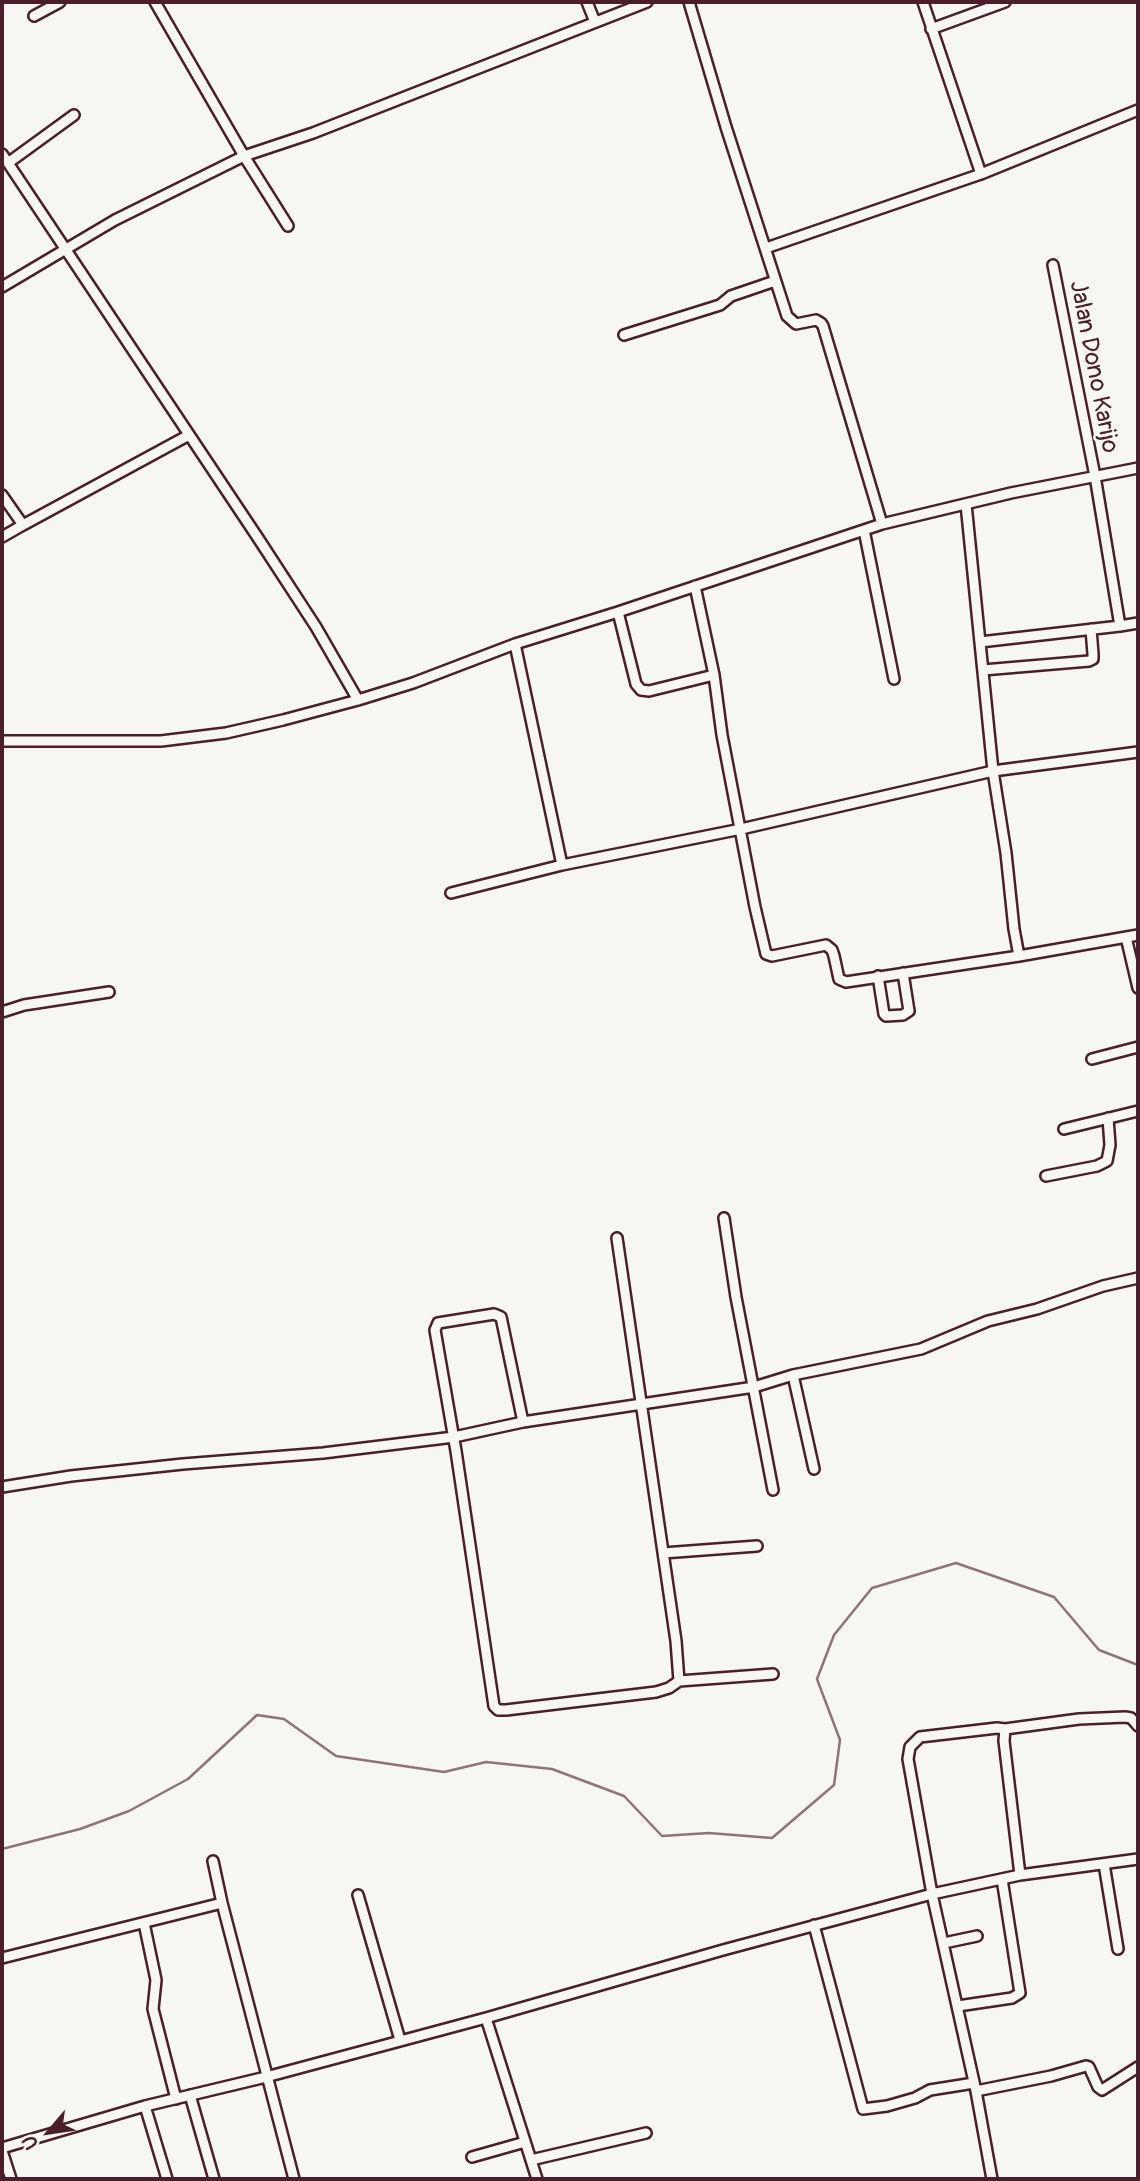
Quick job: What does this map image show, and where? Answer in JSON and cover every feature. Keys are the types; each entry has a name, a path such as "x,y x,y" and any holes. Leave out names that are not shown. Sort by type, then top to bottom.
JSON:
{"street":[{"path":"34,16 61,2"},
{"path":"155,2 288,226"},
{"path":"587,2 595,22"},
{"path":"2,288 149,202 244,156 313,133 647,2"},
{"path":"689,2 787,316 791,323 798,325 816,320 823,326 882,524"},
{"path":"923,2 981,174"},
{"path":"931,29 1005,2"},
{"path":"766,248 981,174 1138,110"},
{"path":"8,163 74,115"},
{"path":"2,154 316,627 358,700"},
{"name":"Jalan Dono Karijo","path":"1053,265 1095,476 1120,626"},
{"path":"624,335 720,305 731,296 775,281"},
{"path":"2,537 189,435"},
{"path":"2,741 174,740 226,733 414,683 514,644 882,524 1138,468"},
{"path":"2,495 23,525"},
{"path":"966,505 993,771 1018,956"},
{"path":"864,530 894,679"},
{"path":"695,586 766,954 772,956 826,945 832,950 841,981 1018,956 1138,935"},
{"path":"618,612 639,689 649,691 714,675"},
{"path":"980,642 1138,623"},
{"path":"983,670 1089,661 1093,659 1091,629"},
{"path":"514,644 562,865"},
{"path":"451,893 562,865 741,830 993,771 1138,752"},
{"path":"1126,937 1138,988"},
{"path":"878,976 884,1014 903,1015 909,1011 903,973"},
{"path":"2,1012 24,1005 108,992"},
{"path":"1092,1059 1138,1047"},
{"path":"1064,1129 1138,1111"},
{"path":"1046,1176 1097,1166 1107,1161 1110,1145 1108,1118"},
{"path":"724,1218 736,1297 774,1490"},
{"path":"617,1238 676,1641 678,1681"},
{"path":"2,1487 71,1476 323,1453 454,1437 523,1422 754,1387 921,1349 988,1321 1138,1278"},
{"path":"523,1422 501,1317 495,1314 440,1322 435,1330 454,1437 494,1706 498,1710 506,1710 656,1692 669,1688 678,1681 773,1674"},
{"path":"793,1376 814,1469"},
{"path":"663,1553 757,1546"},
{"path":"992,2179 958,2006 932,1894 908,1759 910,1747 919,1737 1079,1719 1125,1717 1138,1726"},
{"path":"1005,1729 1004,1741 1020,1875"},
{"path":"10,2179 2,2150 145,2106 267,2077 932,1894 1020,1875 1138,1859"},
{"path":"213,1861 294,2179"},
{"path":"1104,1864 1118,1949"},
{"path":"958,2006 1012,1998 1020,1993 1002,1879"},
{"path":"358,1895 400,2040"},
{"path":"2,1958 222,1903"},
{"path":"144,1923 156,1980 153,2009 176,2099"},
{"path":"814,1925 863,2109 887,2106 915,2098 930,2090 975,2087 1051,2076 1086,2066 1090,2067 1101,2090 1138,2067"},
{"path":"944,1943 978,1936"},
{"path":"486,2018 537,2179"},
{"path":"190,2095 214,2179"},
{"path":"145,2106 167,2179"},
{"path":"531,2161 646,2133"},
{"path":"472,2157 526,2142"}],"waterway":[{"path":"2,1849 80,1829 129,1811 188,1779 257,1715 284,1719 336,1756 444,1772 486,1762 552,1769 624,1796 662,1836 709,1833 772,1838 834,1785 840,1740 817,1679 834,1635 872,1588 956,1563 1054,1597 1099,1650 1138,1665"}]}
